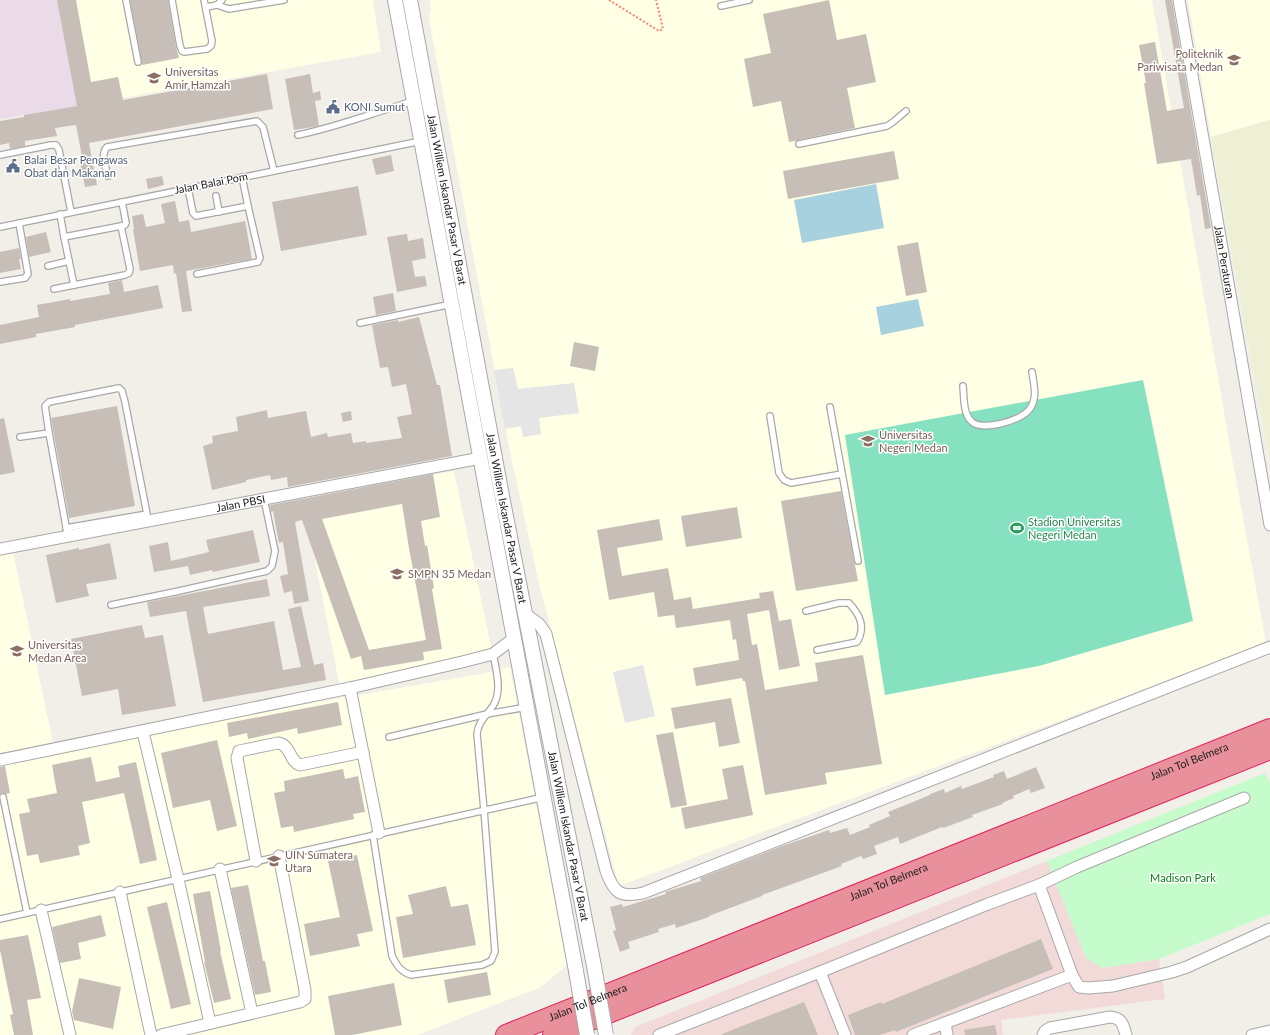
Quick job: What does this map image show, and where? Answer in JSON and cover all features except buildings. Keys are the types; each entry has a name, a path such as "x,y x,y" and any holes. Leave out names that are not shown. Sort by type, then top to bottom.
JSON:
{"highway":[{"name":"Jalan Tol Belmera","path":"506,1035 1270,729"},
{"name":"Jalan Tol Belmera","path":"553,1035 1270,749"}],"street":[{"name":"Jalan Williem Iskandar Pasar V Barat","path":"395,0 422,140 455,282 524,613 594,966 606,1035"},
{"name":"Jalan Williem Iskandar Pasar V Barat","path":"410,0 436,138 455,282 452,304 588,1035"},
{"name":"Jalan Peraturan","path":"1179,0 1270,524"},
{"path":"422,140 436,138"},
{"name":"Jalan PBSI","path":"0,549 67,532 264,499 481,458"},
{"path":"524,613 539,624 546,634 606,871 614,888 620,894 632,896 643,893 1270,647"},
{"path":"0,760 143,732 350,688 493,654 514,638"},
{"path":"350,688 363,752 376,834"},
{"path":"143,732 210,1023"},
{"path":"256,861 237,758 239,751 278,743 282,744 288,749 293,761 300,765 363,752"},
{"path":"659,1035 1039,885 1077,867 1244,798"},
{"path":"161,1035 303,1001 306,996 302,970 279,856"},
{"path":"220,869 252,1013"},
{"path":"1039,885 1072,975 1079,986 1088,988 1113,986 1187,967 1270,929"},
{"path":"120,892 151,1035"},
{"path":"41,910 70,1035"},
{"path":"820,972 845,1035"},
{"path":"913,1035 1072,975"},
{"path":"1043,1035 1045,1031 1050,1028 1110,1017 1116,1017 1120,1020 1124,1025 1126,1035"},
{"path":"945,1023 947,1035"},
{"path":"1252,1035 1270,1031"}],"lane":[{"path":"126,0 138,62"},
{"path":"172,0 180,46 184,52 207,49 211,46 212,41 204,0"},
{"path":"217,5 222,0"},
{"path":"206,7 217,5 229,9 261,2 284,0"},
{"path":"721,6 749,0"},
{"path":"298,135 335,126 414,101"},
{"path":"799,144 887,126 906,111"},
{"path":"108,176 103,155 104,149 107,147 257,121 263,127 274,171"},
{"name":"Jalan Balai Pom","path":"0,227 422,140"},
{"path":"0,155 51,145 56,146 59,150 70,212"},
{"path":"197,274 258,262 260,258 242,177"},
{"path":"188,188 195,216 248,206"},
{"path":"216,196 219,212"},
{"path":"64,237 125,225 126,221 122,202"},
{"path":"60,214 74,285"},
{"path":"0,282 25,278 28,274 18,223"},
{"path":"54,289 129,273 130,269 121,226"},
{"path":"48,266 69,261"},
{"path":"360,323 452,304"},
{"path":"963,386 967,415 972,423 978,425 991,425 1005,423 1023,416 1032,405 1035,389 1032,372"},
{"path":"108,389 121,389 125,402 147,514 67,532 49,433 45,406 49,402 108,389"},
{"path":"830,407 858,561"},
{"path":"770,416 779,473 784,480 791,483 842,474"},
{"path":"20,437 49,433"},
{"path":"111,605 267,571 272,566 275,551 264,499"},
{"path":"806,611 849,602 857,612 859,618 862,630 857,642 817,650"},
{"path":"376,834 392,956 399,969 411,975 482,965 491,961 495,952 477,734 481,721 494,704 497,697 496,672 493,654"},
{"path":"389,737 487,714 527,707"},
{"path":"4,797 27,913"},
{"path":"0,919 544,797"}],"path":[{"path":"609,0 659,31 663,29 656,0"}],"shaded area":[{"path":"0,0 62,0 82,105 0,119"},
{"name":"Universitas Amir Hamzah","path":"62,0 373,0 381,52 82,105"},
{"name":"Universitas Negeri Medan","path":"430,0 1152,0 1266,643 619,886 540,588 511,457 429,19 431,9"},
{"name":"Politeknik Pariwisata Medan","path":"1188,0 1270,0 1270,120 1211,137"},
{"path":"1270,120 1270,461 1211,137"},
{"path":"513,368 518,389 574,383 579,413 539,418 541,434 523,437 521,426 505,429 494,370"},
{"name":"SMPN 35 Medan","path":"454,471 492,651 339,683 303,498"},
{"name":"UIN Sumatera Utara","path":"13,552 54,748 480,674 510,667 567,965 541,987 418,1035 0,1035 0,554"},
{"path":"643,665 655,716 625,723 613,672"},
{"path":"1047,861 1086,958 1102,968 1159,959 1165,999 1001,1020 1003,1035 631,1035 635,1027"}],"green space":[{"name":"Stadion Universitas Negeri Medan","path":"1143,380 1193,621 1039,666 885,695 845,435"},
{"name":"Madison Park","path":"1265,773 1270,784 1270,914 1159,959 1102,968 1086,958 1047,861"}],"water":[{"path":"876,184 884,228 802,243 794,200"},
{"path":"918,299 924,326 881,335 876,307"}],"place":[{"name":"Politeknik Pariwisata Medan","path":"1234,60"},
{"name":"Universitas Amir Hamzah","path":"154,78"},
{"name":"KONI Sumut","path":"333,107"},
{"name":"Balai Besar Pengawas Obat dan Makanan","path":"13,166"},
{"name":"Universitas Negeri Medan","path":"868,441"},
{"name":"Stadion Universitas Negeri Medan","path":"1017,528"},
{"name":"SMPN 35 Medan","path":"397,574"},
{"name":"Universitas Medan Area","path":"17,651"},
{"name":"UIN Sumatera Utara","path":"274,861"}]}
